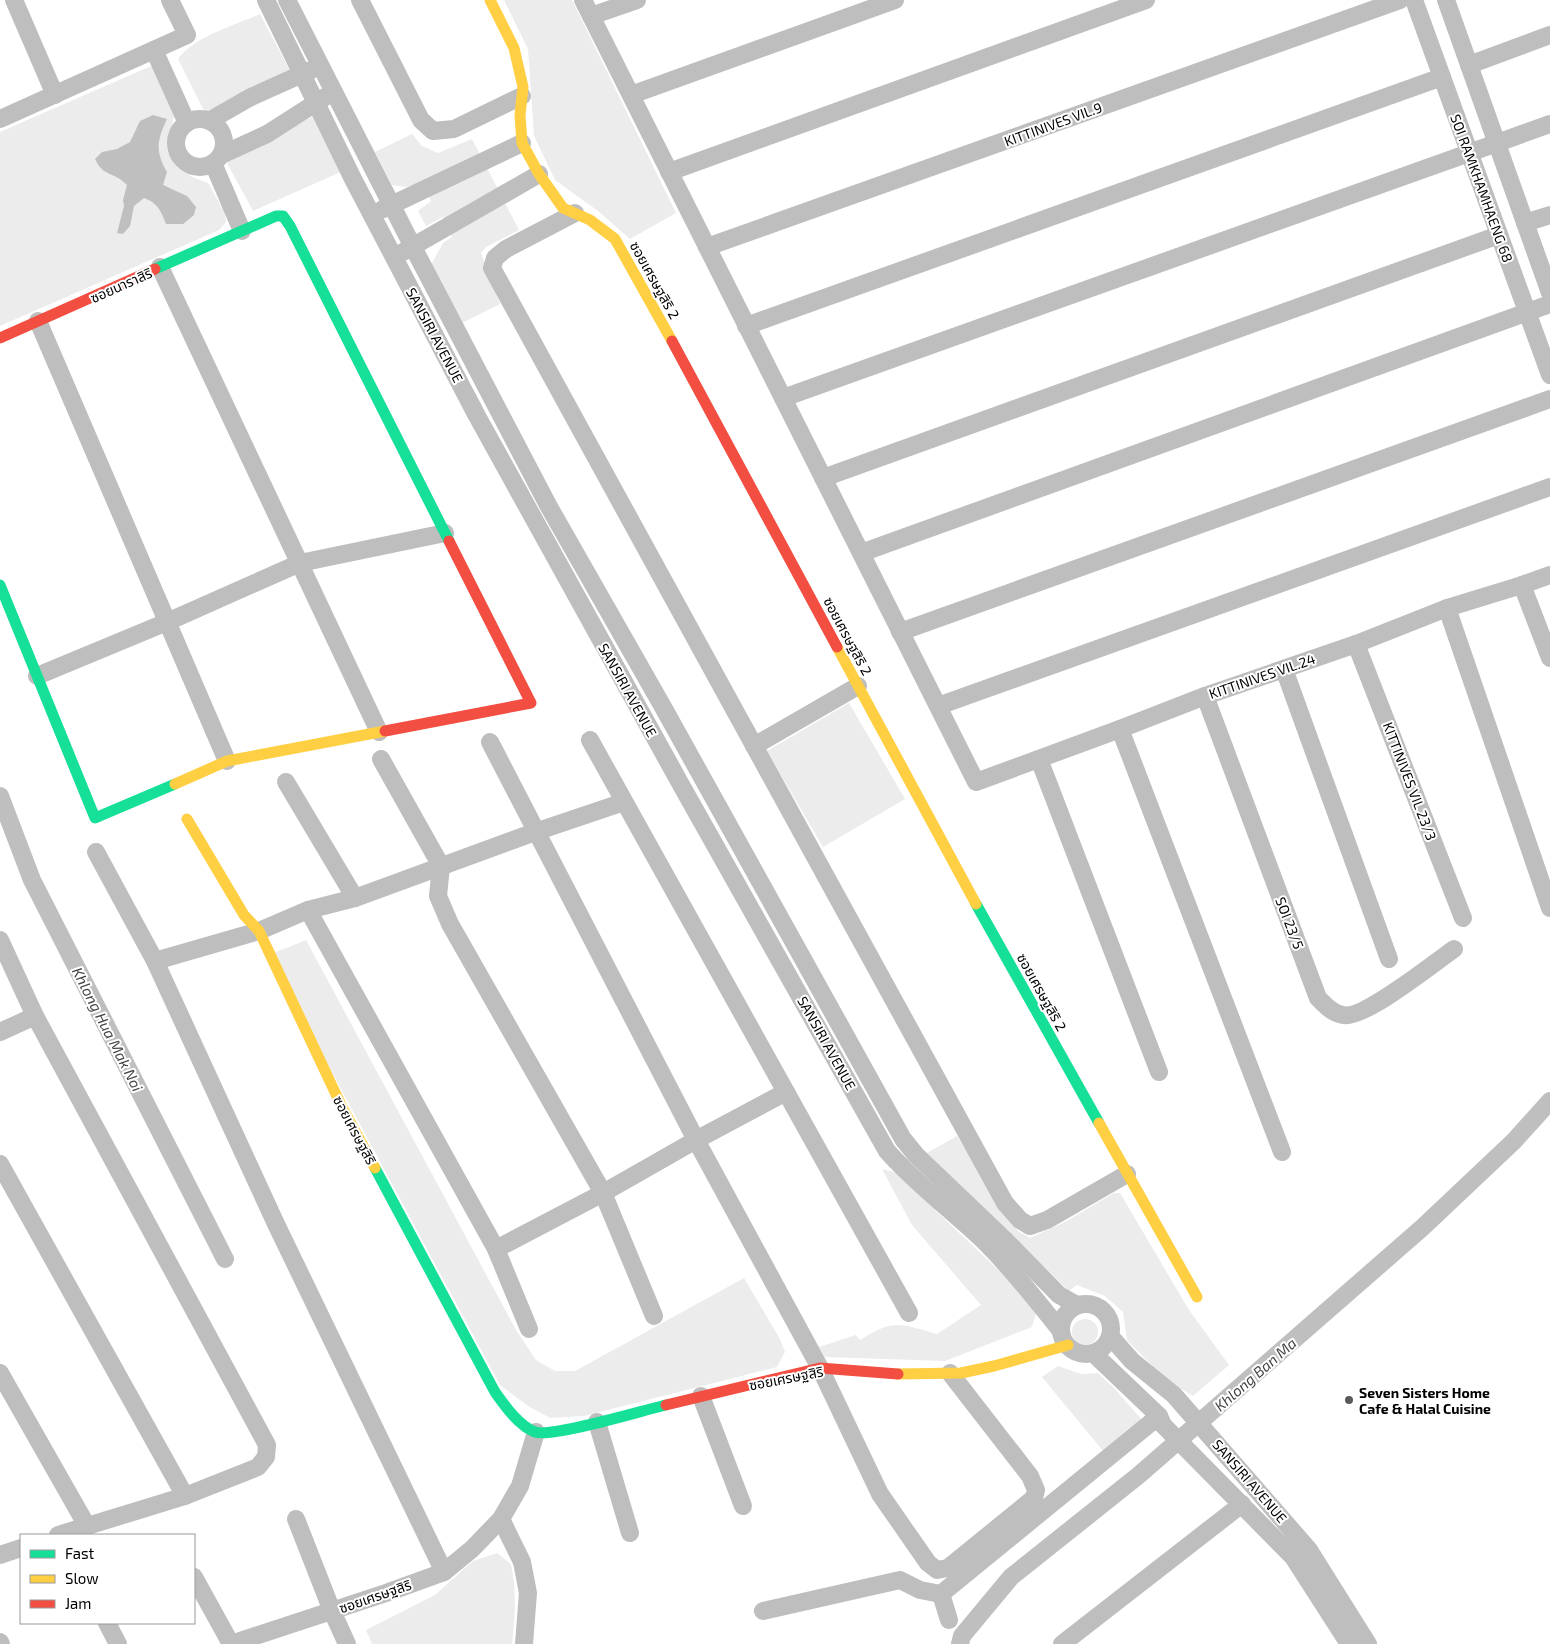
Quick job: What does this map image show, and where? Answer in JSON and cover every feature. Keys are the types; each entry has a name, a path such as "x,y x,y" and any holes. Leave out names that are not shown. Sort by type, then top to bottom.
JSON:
{"street":[{"path":"14,0 55,95"},
{"path":"0,119 187,35 170,0"},
{"name":"SANSIRI AVENUE","path":"266,0 372,214 480,420 887,1152 908,1175 1006,1241 1059,1295 1077,1305"},
{"name":"SANSIRI AVENUE","path":"287,0 548,505 663,707 903,1139 1008,1266 1064,1338"},
{"path":"360,0 420,120 433,131 454,129 522,96"},
{"name":"ซอยเศรษฐสิริ 2","path":"490,0 514,48 523,87 520,115 522,143 539,174 563,208 590,220 615,239 981,913 1197,1298"},
{"path":"583,0 938,706 1550,487"},
{"path":"591,16 637,0"},
{"path":"631,95 895,0"},
{"path":"669,172 1146,0"},
{"name":"KITTINIVES VIL.9","path":"707,247 1400,0"},
{"name":"SOI RAMKHAMHAENG 68","path":"1414,0 1550,375"},
{"name":"SOI RAMKHAMHAENG 68","path":"1446,0 1550,293"},
{"path":"1469,65 1550,35"},
{"path":"154,50 187,123"},
{"path":"209,121 249,98 321,66"},
{"path":"746,326 1442,77"},
{"path":"242,231 217,159 224,140 222,133 217,126 209,121 194,120 181,128 176,144 182,158 195,166 203,167 217,159 268,134 334,92"},
{"path":"783,398 1550,124"},
{"path":"372,214 522,143"},
{"path":"394,257 539,174"},
{"path":"575,213 506,249 496,258 492,268 1006,1203 1020,1220 1030,1226 1047,1220 1127,1174"},
{"path":"1525,223 1550,214"},
{"name":"ซอยนาราสิริ","path":"0,338 276,216 283,216 289,223 445,533"},
{"path":"823,478 1499,235"},
{"path":"160,267 379,732"},
{"path":"861,553 1528,314 1550,304"},
{"path":"38,321 227,761"},
{"path":"900,632 1550,398"},
{"path":"480,420 498,410"},
{"path":"0,585 37,676 95,818 227,761 531,703 445,533 300,564 168,622 37,676"},
{"path":"554,556 572,547"},
{"name":"KITTINIVES VIL.24","path":"938,706 976,782 1204,696 1356,644 1446,608 1550,575"},
{"path":"1522,585 1550,658"},
{"path":"1446,608 1550,908"},
{"name":"KITTINIVES VIL 23/3","path":"1356,644 1463,918"},
{"path":"1284,669 1389,959"},
{"path":"754,746 858,686"},
{"name":"SOI 23/5","path":"1204,696 1318,998 1330,1010 1344,1016 1362,1012 1454,949"},
{"path":"1120,729 1282,1152"},
{"path":"590,740 909,1312"},
{"path":"490,742 696,1140 820,1368 880,1494 928,1563 937,1570 948,1568 1034,1498 1036,1490 1030,1476 950,1373"},
{"path":"1039,758 1159,1072"},
{"path":"381,760 441,866 438,896 450,924 603,1193 654,1316"},
{"path":"286,782 355,898"},
{"path":"155,961 260,931 308,910 355,898 535,832 624,802"},
{"name":"ซอยเศรษฐสิริ","path":"187,819 244,915 260,931 342,1107 495,1392 514,1417 536,1432 556,1432 820,1368 884,1374 950,1373 994,1366 1064,1338"},
{"path":"708,832 726,822"},
{"path":"96,852 155,961 276,1224 444,1572"},
{"path":"308,910 496,1249 529,1329"},
{"path":"0,940 35,1016 267,1446 266,1457 258,1467 185,1496 61,1534"},
{"path":"0,1032 35,1016"},
{"path":"858,1099 876,1090"},
{"path":"496,1249 603,1193 786,1092"},
{"path":"0,1164 185,1496"},
{"path":"1077,1305 1092,1305 1106,1313 1109,1320 1110,1336 1100,1350 1093,1353 1084,1354 1076,1352 1064,1338 1061,1324 1064,1316 1077,1305"},
{"name":"SANSIRI AVENUE","path":"1110,1336 1132,1361 1174,1395 1309,1550 1340,1615 1349,1644"},
{"name":"SANSIRI AVENUE","path":"1093,1353 1161,1421 1217,1481 1242,1504 1292,1557 1340,1615 1368,1644"},
{"path":"0,1373 87,1526"},
{"path":"701,1396 743,1506"},
{"path":"763,1611 900,1580 920,1590 941,1594 1161,1421"},
{"path":"596,1422 630,1533"},
{"name":"ซอยเศรษฐสิริ","path":"231,1644 444,1572 472,1549 501,1519 520,1486 536,1432"},
{"path":"1062,1644 1242,1504"},
{"path":"296,1519 347,1644"},
{"path":"501,1519 522,1562 528,1593 524,1644"},
{"path":"0,1555 20,1548"},
{"path":"195,1579 231,1644"},
{"path":"941,1594 948,1620"},
{"path":"108,1624 118,1644"}],"shaded area":[{"path":"504,0 572,0 676,213 630,239 598,211 555,180 534,136 528,49"},
{"path":"260,14 290,71 205,113 178,59 185,51 204,38"},
{"path":"151,66 175,111 167,151 177,167 194,178 208,183 225,213 226,222 219,230 0,326 0,132"},
{"path":"153,115 167,119 159,139 159,152 167,172 163,185 187,196 196,207 194,215 183,224 166,224 153,202 144,198 134,206 130,226 123,234 117,233 127,185 105,172 95,159 102,152 117,149 130,142 140,121"},
{"path":"314,116 343,171 253,211 227,163 234,156"},
{"path":"412,134 422,146 438,153 472,139 519,230 486,247 481,253 500,304 462,323 431,265 443,243 452,237 443,217 426,226 418,211 431,201 424,183 406,187 392,185 375,152"},
{"path":"849,703 905,799 823,847 767,751"},
{"path":"306,940 516,1330 536,1360 555,1371 575,1371 744,1278 780,1339 785,1352 777,1367 584,1416 550,1418 528,1406 500,1385 269,955"},
{"path":"957,1136 1018,1231 1030,1238 1065,1222 1114,1193 1120,1193 1189,1310 1229,1365 1193,1396 1165,1379 1127,1340 1123,1312 1105,1296 1077,1285 1069,1291 927,1153"},
{"path":"882,1169 895,1172 1027,1297 1036,1314 1032,1327 945,1361 825,1357 819,1347 856,1335 860,1340 881,1328 890,1326 906,1326 937,1334 981,1305 912,1225"},
{"path":"1085,1319 1094,1323 1098,1332 1094,1341 1085,1345 1076,1341 1072,1332 1076,1323"},
{"path":"1058,1366 1081,1374 1098,1373 1142,1420 1104,1452 1042,1377"},
{"path":"497,1553 511,1564 513,1574 515,1604 512,1644 372,1644 366,1630 435,1595 473,1561"}],"waterway":[{"name":"Khlong Hua Mak Noi","path":"0,796 32,880 225,1259"},
{"name":"Khlong Ban Ma","path":"960,1644 962,1636 1011,1577 1139,1475 1423,1227 1514,1141 1550,1101"}],"traffic: fast":[{"path":"155,269 276,216 283,216 290,226 449,541"},
{"path":"0,585 95,818 175,784"},
{"path":"976,904 1099,1123"},
{"path":"375,1168 495,1392 523,1425 535,1432 560,1431 599,1423 666,1405"}],"traffic: slow":[{"path":"490,0 514,48 523,87 520,115 522,143 539,174 563,208 590,220 615,239 672,341"},
{"path":"837,647 976,904"},
{"path":"175,784 227,761 385,731"},
{"path":"187,819 244,915 259,931 342,1107 375,1168"},
{"path":"1099,1123 1197,1297"},
{"path":"898,1374 961,1373 994,1366 1068,1345"}],"traffic: jam":[{"path":"0,338 155,269"},
{"path":"672,341 837,647"},
{"path":"385,731 531,703 449,541"},
{"path":"666,1405 820,1368 898,1374"}],"place":[{"name":"Seven Sisters Home Cafe & Halal Cuisine","path":"1349,1400"}]}
